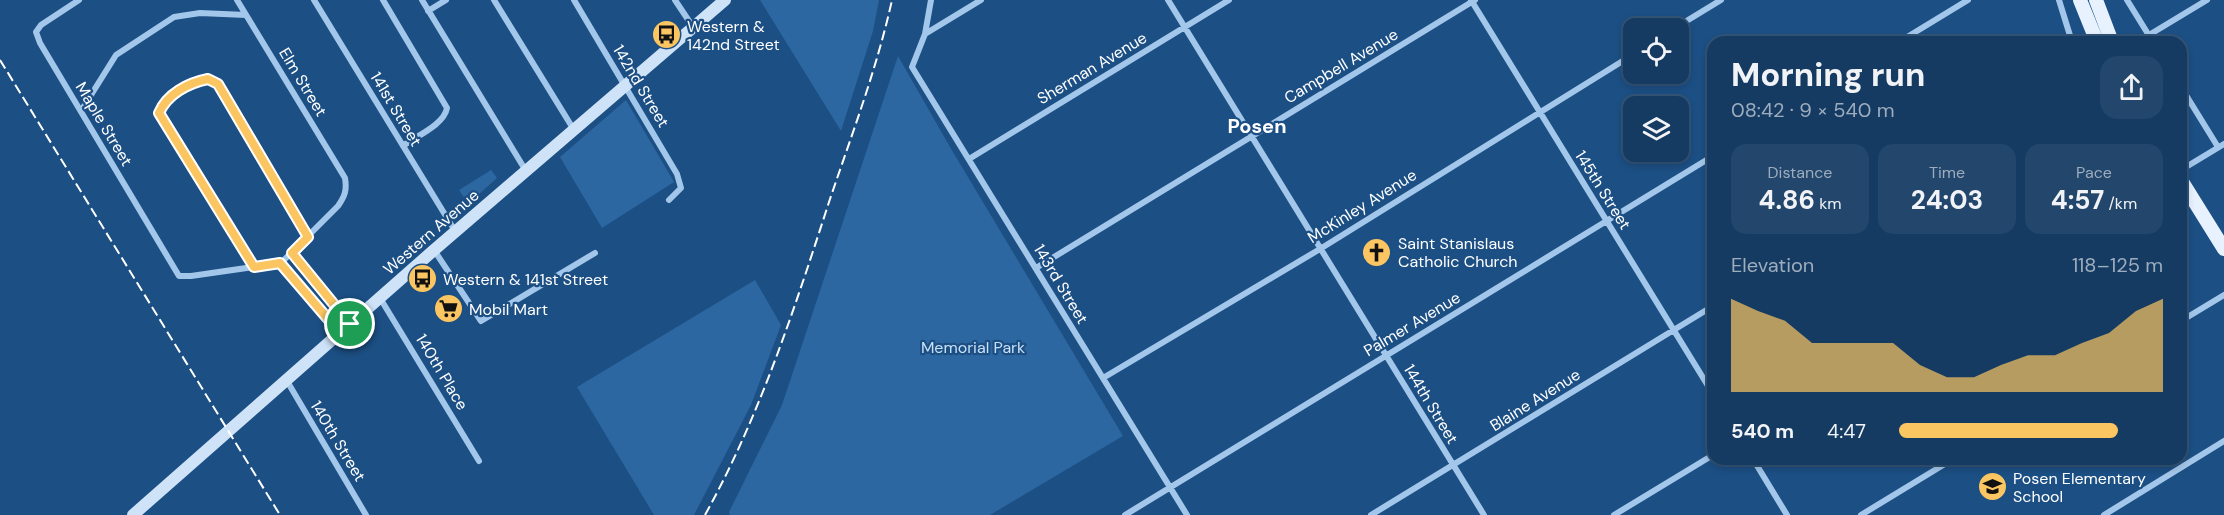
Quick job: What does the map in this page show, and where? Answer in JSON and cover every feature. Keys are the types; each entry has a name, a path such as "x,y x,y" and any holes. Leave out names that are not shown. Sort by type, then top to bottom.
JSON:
{"main road":[{"name":"Western Avenue","path":"134,515 434,250 626,87 724,0"},
{"path":"2080,0 2095,36"},
{"path":"2096,0 2110,36"},
{"path":"2187,190 2224,249"}],"street":[{"name":"Maple Street","path":"79,0 41,25 36,32 179,276 254,267"},
{"name":"Elm Street","path":"237,0 345,178 347,188 345,196 308,237"},
{"name":"141st Street","path":"314,0 455,232"},
{"path":"383,0 447,108 446,115 440,121 403,146"},
{"path":"422,0 526,171"},
{"path":"428,11 446,0"},
{"path":"494,0 575,130"},
{"name":"142nd Street","path":"574,0 677,174 681,188 669,200"},
{"path":"675,0 693,28"},
{"path":"925,34 931,0"},
{"path":"925,34 981,0"},
{"name":"144th Street","path":"1168,0 1484,515"},
{"name":"Sherman Avenue","path":"969,159 1229,0"},
{"path":"1689,19 1721,0"},
{"path":"1909,36 1968,0"},
{"path":"2060,0 2070,36"},
{"path":"2127,0 2149,35 2207,0"},
{"name":"145th Street","path":"1472,1 1707,384"},
{"name":"Campbell Avenue","path":"1036,268 1472,1"},
{"path":"81,111 116,55 174,17 200,13 246,15"},
{"name":"143rd Street","path":"925,34 912,67 1187,515"},
{"name":"McKinley Avenue","path":"1103,378 1320,249 1623,61"},
{"path":"208,79 218,84 308,237 292,253 280,263 254,267 159,113 162,106 172,96 192,82 208,79"},
{"path":"2187,96 2221,145 2187,166"},
{"name":"Palmer Avenue","path":"1125,515 1707,160"},
{"path":"434,250 481,321 595,253"},
{"path":"292,253 350,324"},
{"path":"280,263 340,333"},
{"path":"2187,317 2224,295"},
{"name":"140th Place","path":"380,298 479,461"},
{"name":"Blaine Avenue","path":"1371,515 1707,310"},
{"name":"140th Street","path":"286,381 366,515"},
{"path":"2187,464 2224,441"},
{"path":"1614,515 1707,459"},
{"path":"1757,465 1787,515"},
{"path":"1861,515 1943,465"},
{"path":"2104,515 2185,465"}],"green space":[{"path":"760,0 879,0 873,31 841,131"},
{"name":"Memorial Park","path":"898,56 1123,436 990,515 730,515 729,512 782,405"},
{"path":"626,100 674,182 602,228 560,157"},
{"path":"491,170 497,178 468,204 459,190"},
{"path":"755,280 781,325 751,405 694,515 654,515 577,387"}],"railway":[{"path":"705,515 743,439 790,320 864,101 892,0"},
{"path":"0,60 280,515"}],"place":[{"name":"Western & 142nd Street","path":"666,35"},
{"name":"Saint Stanislaus Catholic Church","path":"1377,252"},
{"name":"Western & 141st Street","path":"422,279"},
{"name":"Mobil Mart","path":"448,309"},
{"name":"Posen Elementary School","path":"1992,487"}],"district":[{"name":"Posen","path":"1257,126"}],"route":[{"path":"208,79 218,84 308,237 292,253 350,324 340,333 280,263 254,267 159,113 162,106 172,96 192,82 208,79"}]}
